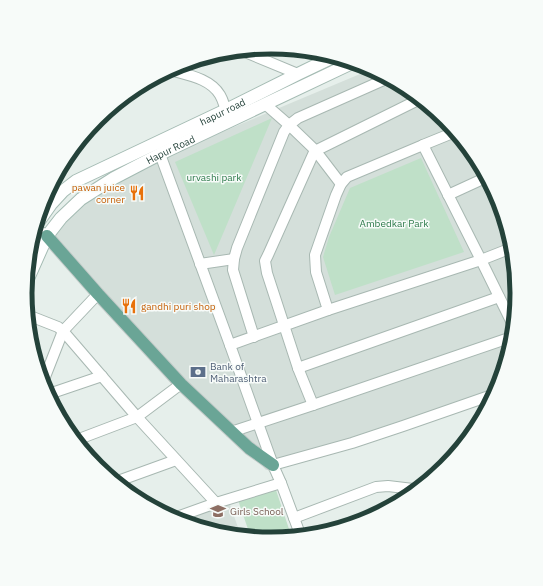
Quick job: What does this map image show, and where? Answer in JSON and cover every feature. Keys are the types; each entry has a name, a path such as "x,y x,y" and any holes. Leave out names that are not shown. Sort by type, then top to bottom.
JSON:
{"main road":[{"name":"hapur road","path":"47,209 63,191 76,182 326,60"},
{"name":"Hapur Road","path":"36,254 42,233 81,199 114,178 160,154 345,65"},
{"path":"42,233 181,384 231,432 273,465"}],"street":[{"path":"251,55 298,74"},
{"path":"179,73 200,79 210,84 216,89 226,110"},
{"path":"254,337 233,270 234,259 237,248 284,132 289,125 298,118 382,81"},
{"path":"313,406 284,326 267,273 266,261 315,150 415,101"},
{"path":"264,104 315,150 341,184"},
{"path":"328,310 316,272 315,255 341,184 347,177 451,134"},
{"path":"423,145 509,318"},
{"path":"160,154 273,465 299,531"},
{"path":"448,195 482,179"},
{"path":"230,345 328,310 481,260 507,250"},
{"path":"200,264 234,259"},
{"path":"46,374 63,331 98,294"},
{"path":"298,368 499,297"},
{"path":"34,317 58,327 63,331 136,417 216,503"},
{"path":"231,432 313,406 506,339"},
{"path":"54,392 102,376"},
{"path":"80,438 136,417 181,384"},
{"path":"273,465 396,429 487,397"},
{"path":"122,480 176,460"},
{"path":"182,515 281,483"},
{"path":"294,518 376,487 388,486 410,489"}],"shaded area":[{"path":"364,72 405,94 417,103 452,135 471,160 493,201 503,231 509,262 510,277 511,293 509,324 503,355 493,385 486,399 266,470 178,377 53,234 76,207 115,180 177,151"},
{"name":"Girls School","path":"229,502 239,530 225,528 188,517"}],"green space":[{"name":"urvashi park","path":"272,118 214,255 175,162"},
{"name":"Ambedkar Park","path":"421,158 464,252 335,295 323,257 329,237 350,188"},
{"path":"275,487 290,532 249,531 238,500"}],"place":[{"name":"pawan juice corner","path":"137,193"},
{"name":"gandhi puri shop","path":"129,306"},
{"name":"Bank of Maharashtra","path":"198,372"},
{"name":"Girls School","path":"218,511"}]}
